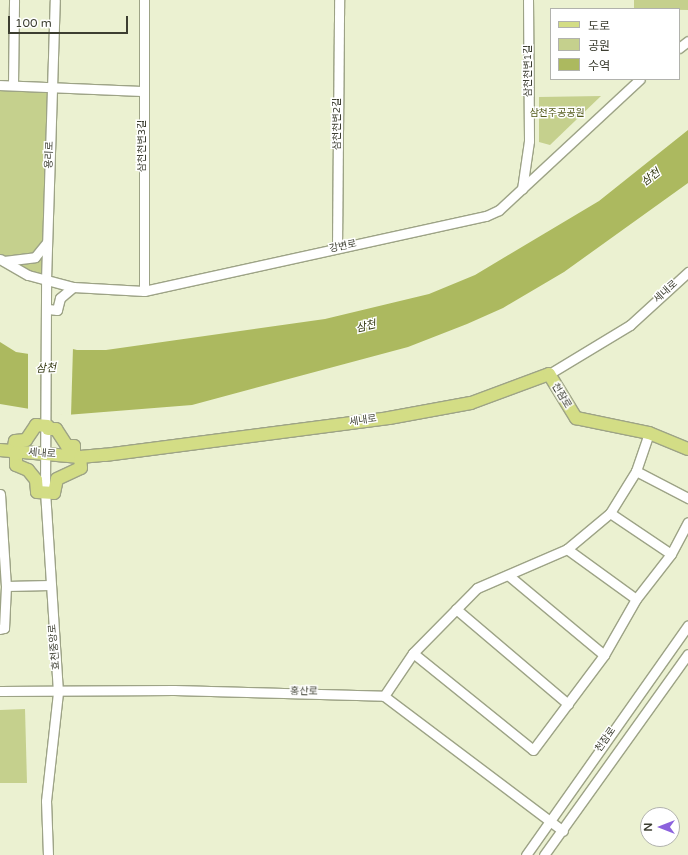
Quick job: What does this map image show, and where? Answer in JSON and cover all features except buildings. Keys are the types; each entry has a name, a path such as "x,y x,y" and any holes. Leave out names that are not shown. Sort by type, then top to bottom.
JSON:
{"main road":[{"name":"천잠로","path":"549,374 576,418 648,433 688,449"},
{"name":"세내로","path":"0,450 77,457 437,410 471,403 549,374"},
{"path":"36,425 48,431 56,429 62,441 67,446 74,446 81,468 57,479 54,493 37,492 36,480 28,470 16,465 14,452 15,441 30,437 36,425"}],"street":[{"path":"13,85 14,0"},
{"name":"용리로","path":"48,431 48,309 46,283 55,0"},
{"name":"삼천천변3길","path":"144,0 144,291"},
{"name":"삼천천변2길","path":"337,248 339,0"},
{"name":"삼천천변1길","path":"522,189 528,141 528,0"},
{"path":"680,47 688,41"},
{"name":"강변로","path":"2,260 46,283 72,289 144,291 486,216 522,189 639,80"},
{"path":"0,85 143,91"},
{"path":"2,260 35,257 47,242"},
{"name":"세내로","path":"549,374 630,325 688,272"},
{"path":"48,309 57,310 60,298 72,289"},
{"name":"효천중앙로","path":"48,431 45,492 58,692 46,801 48,855"},
{"path":"563,831 384,696 412,653 477,588 567,549 610,513 636,471 648,433"},
{"path":"636,471 688,498"},
{"path":"0,494 6,586 4,628 0,629"},
{"path":"610,513 671,554"},
{"path":"412,653 533,750 604,655 636,599 671,554 688,522"},
{"path":"567,549 636,599"},
{"path":"508,575 604,655"},
{"path":"6,586 50,585"},
{"path":"456,609 568,704"},
{"name":"천잠로","path":"526,855 688,625"},
{"name":"천잠로","path":"544,855 563,831 688,654"},
{"name":"홍산로","path":"0,691 58,692 174,690 384,696"}],"green space":[{"path":"634,0 688,0 688,10 680,10 680,8 634,8"},
{"path":"0,86 52,87 46,280 0,259"},
{"name":"삼천주공공원","path":"601,96 550,145 539,142 539,97"},
{"path":"25,709 27,783 0,783 0,710"}],"water":[{"name":"삼천","path":"688,130 688,183 564,272 503,308 467,324 408,347 192,405 66,415 0,404 0,342 16,352 29,354 47,343 77,350 106,350 325,319 429,294 475,275 599,201"}],"pier":[{"path":"47,341 73,347 71,416 28,411 28,352"}]}
